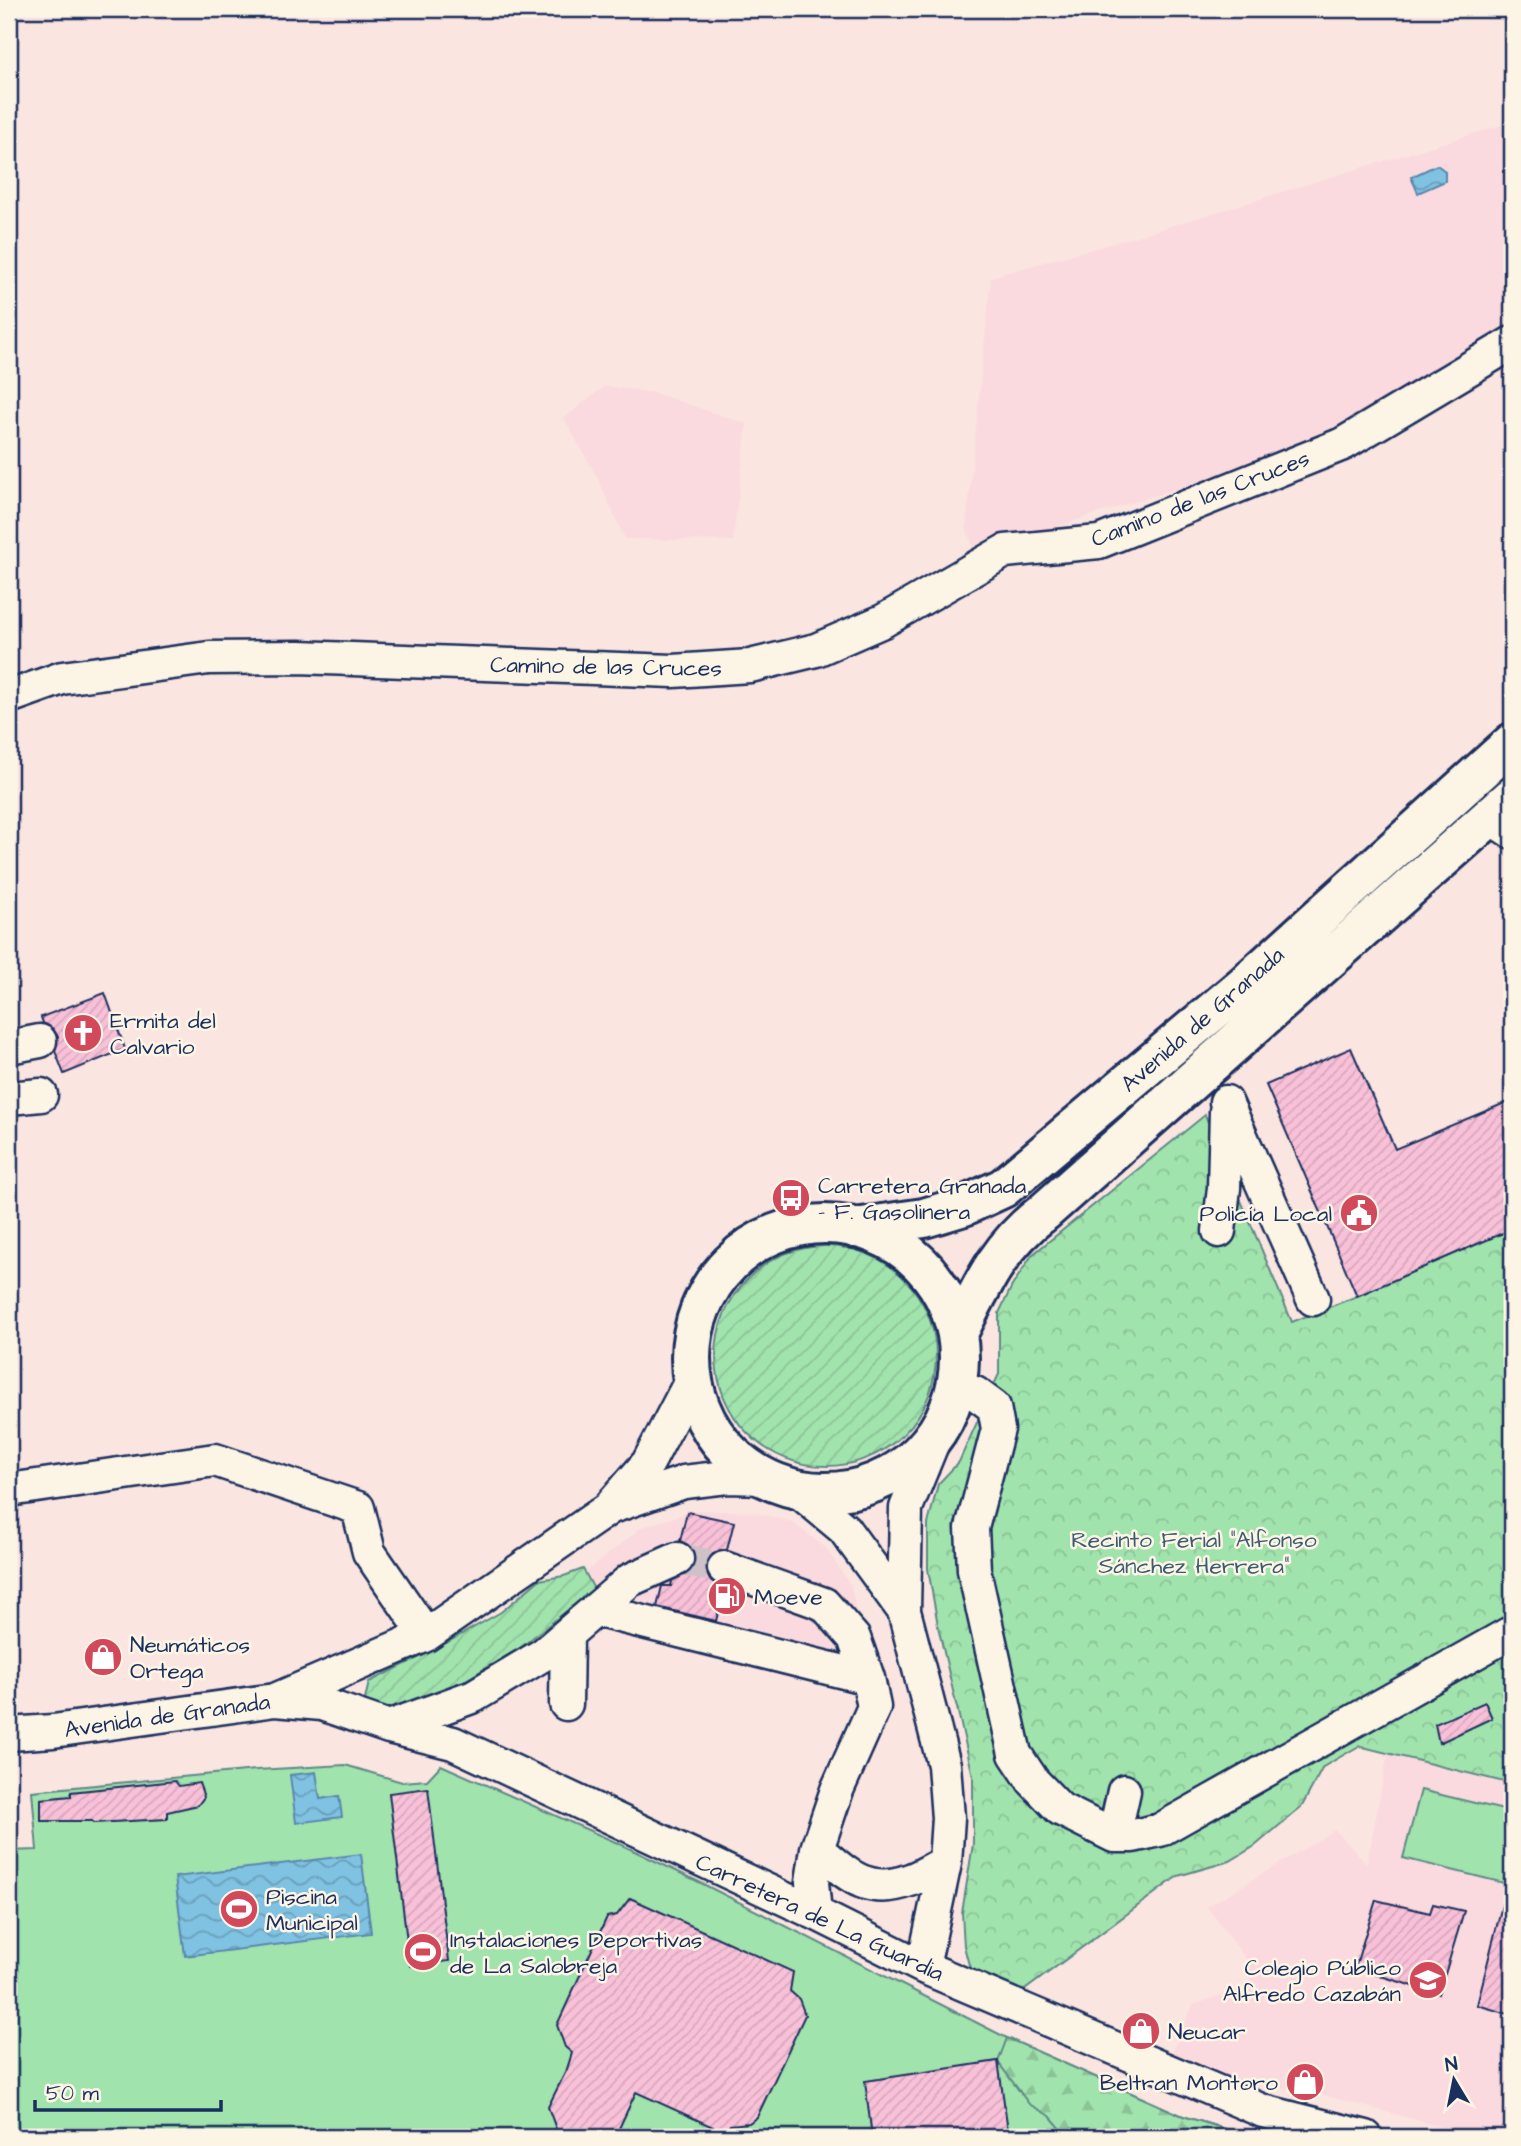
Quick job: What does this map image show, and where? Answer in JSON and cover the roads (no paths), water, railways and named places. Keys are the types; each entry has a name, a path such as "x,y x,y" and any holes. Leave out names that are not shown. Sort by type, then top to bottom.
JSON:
{"main road":[{"name":"Avenida de Granada","path":"855,1228 924,1218 964,1206 1003,1188 1244,985 1512,743"},
{"name":"Avenida de Granada","path":"957,1335 993,1264 1021,1229 1504,815"},
{"path":"811,1225 855,1228 891,1242 922,1266 945,1298 957,1335 959,1361 956,1387 937,1432 923,1450 886,1477 865,1486 842,1491 819,1492 781,1484 747,1468 717,1438 701,1410 692,1379 691,1357 698,1315 706,1295 719,1276 733,1261 769,1237 811,1225"}],"street":[{"name":"Camino de las Cruces","path":"9,697 62,678 209,658 299,657 673,671 750,666 816,650 883,621 1005,551 1099,542 1343,444 1512,343"},
{"path":"9,1046 40,1041"},
{"path":"1205,1070 1226,1102 1313,1299"},
{"path":"9,1098 41,1096"},
{"path":"1219,1231 1224,1188 1226,1102"},
{"name":"Avenida de Granada","path":"9,1734 53,1731 275,1700 426,1635 608,1509 648,1463 692,1379"},
{"path":"956,1387 975,1393 994,1407 998,1429 972,1528 974,1570 1015,1754 1032,1781 1059,1809 1114,1836 1133,1836 1160,1830 1512,1632"},
{"path":"923,1967 945,1863 948,1818 944,1765 904,1611 906,1508 937,1432"},
{"path":"9,1490 215,1461 358,1508 369,1552 426,1635"},
{"name":"Avenida de Granada","path":"608,1509 684,1482 727,1477 781,1484"},
{"path":"781,1484 844,1529 904,1611"},
{"path":"389,1727 474,1696 544,1654 630,1580 677,1559"},
{"path":"724,1568 824,1604 854,1638 868,1678 874,1707 837,1790 817,1849 812,1882 815,1913"},
{"path":"595,1610 868,1678"},
{"path":"566,1704 567,1634"},
{"name":"Carretera de La Guardia","path":"275,1700 322,1704 389,1727 453,1743 815,1913 923,1967 1262,2111 1292,2128 1366,2137"},
{"path":"1114,1836 1125,1791"},
{"path":"817,1849 854,1879 878,1888 910,1880 945,1863"}],"water":[{"path":"1437,165 1445,171 1445,181 1418,193 1411,177"},
{"path":"316,1772 320,1799 339,1796 342,1817 296,1823 290,1775"},
{"path":"361,1854 371,1933 185,1956 175,1877"}],"tunnel":[{"path":"677,1559 724,1568"}],"place":[{"name":"Ermita del Calvario","path":"83,1033"},
{"name":"Carretera Granada - F. Gasolinera","path":"791,1198"},
{"name":"Policía Local","path":"1359,1213"},
{"name":"Moeve","path":"727,1596"},
{"name":"Neumáticos Ortega","path":"103,1657"},
{"name":"Piscina Municipal","path":"239,1909"},
{"name":"Instalaciones Deportivas de La Salobreja","path":"423,1952"},
{"name":"Colegio Público Alfredo Cazabán","path":"1428,1980"},
{"name":"Neucar","path":"1141,2031"},
{"name":"Beltran Montoro","path":"1305,2082"}],"park label":[{"name":"Recinto Ferial \"Alfonso Sánchez Herrera\"","path":"1194,1552"}]}
